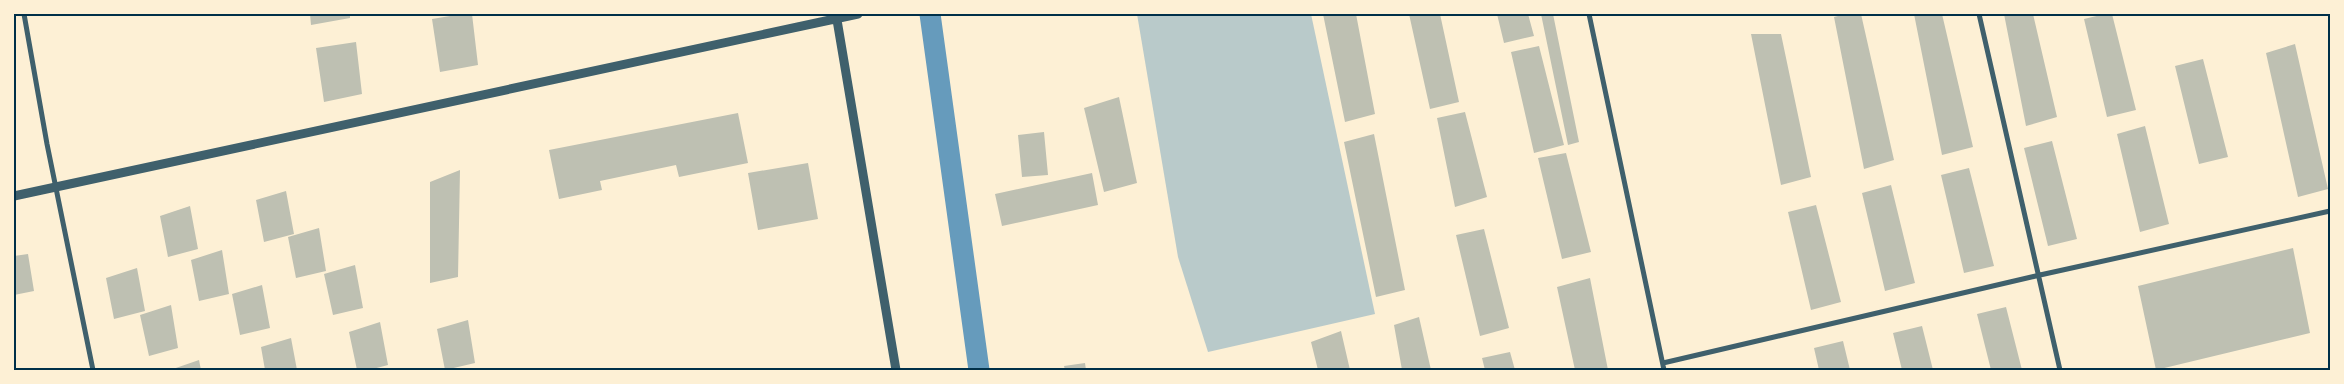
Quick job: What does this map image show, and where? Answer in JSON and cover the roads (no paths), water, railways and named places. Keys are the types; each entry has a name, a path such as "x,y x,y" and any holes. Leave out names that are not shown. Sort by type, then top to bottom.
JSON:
{"street":[{"path":"24,14 56,188 93,370"},
{"path":"14,196 837,16 858,14"},
{"path":"1589,14 1664,370"},
{"path":"1979,14 2040,275 2060,370"},
{"path":"837,16 896,370"},
{"path":"1663,363 2040,275 2330,211"}],"waterway":[{"path":"930,14 979,370"}]}
